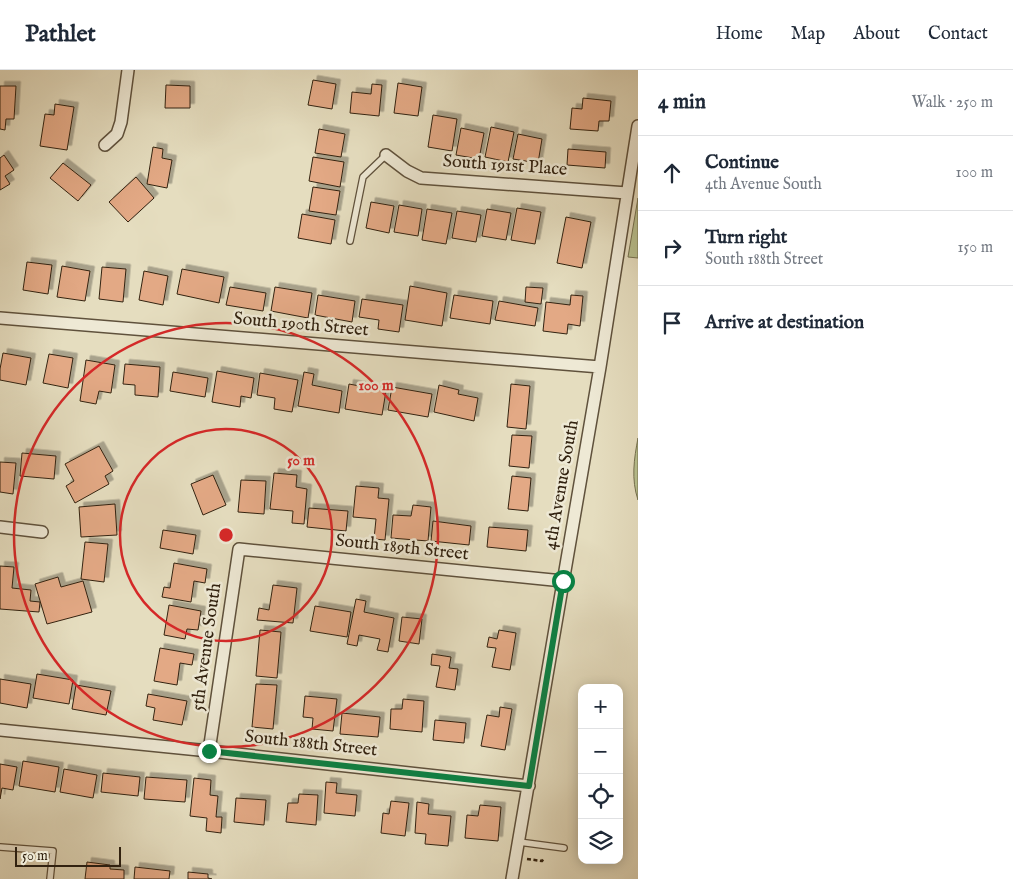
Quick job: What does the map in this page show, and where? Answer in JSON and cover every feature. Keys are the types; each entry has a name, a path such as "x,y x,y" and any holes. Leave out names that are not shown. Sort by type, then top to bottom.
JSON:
{"street":[{"path":"105,145 117,134 121,122 128,70"},
{"name":"4th Avenue South","path":"512,879 600,367 638,126"},
{"name":"South 191st Place","path":"386,155 421,178 627,193"},
{"name":"South 190th Street","path":"0,318 600,367"},
{"path":"0,527 42,532"},
{"name":"South 189th Street","path":"239,550 563,581"},
{"name":"5th Avenue South","path":"209,751 239,550"},
{"name":"South 188th Street","path":"0,730 529,786"}],"lane":[{"path":"350,242 363,176 386,155"},
{"path":"519,842 564,848"},
{"path":"0,846 53,851 50,879"}],"path":[{"path":"524,859 542,861 544,858"}],"green space":[{"path":"638,198 638,258 628,257"},
{"path":"638,438 638,500 634,477 634,461"}],"building":[{"path":"313,80 336,84 332,109 308,105"},
{"path":"398,83 422,87 418,116 394,113"},
{"path":"372,84 382,85 379,116 350,113 352,92 371,94"},
{"path":"166,85 190,86 190,108 165,108"},
{"path":"0,86 16,86 14,119 6,119 5,130 0,129"},
{"path":"583,98 611,101 609,121 599,121 598,131 570,129 572,108 582,109"},
{"path":"55,104 74,107 67,150 40,146 45,114 54,115"},
{"path":"433,115 457,119 452,151 428,147"},
{"path":"491,127 514,132 508,162 485,157"},
{"path":"461,128 484,133 479,159 456,155"},
{"path":"319,129 345,134 341,157 315,153"},
{"path":"518,134 542,139 538,163 513,159"},
{"path":"153,147 163,149 162,158 172,160 167,188 147,184"},
{"path":"568,149 606,152 605,168 567,165"},
{"path":"4,155 14,170 5,176 10,184 0,190 0,158"},
{"path":"313,157 344,162 340,187 309,181"},
{"path":"63,163 91,185 78,201 50,178"},
{"path":"136,177 154,198 128,222 109,202"},
{"path":"313,187 340,191 336,215 309,211"},
{"path":"371,202 394,206 389,233 366,228"},
{"path":"399,205 422,209 418,236 394,232"},
{"path":"517,208 541,212 535,244 511,240"},
{"path":"427,209 452,213 446,244 422,240"},
{"path":"487,209 511,213 506,240 482,236"},
{"path":"457,211 481,215 476,242 452,238"},
{"path":"302,214 335,220 331,244 298,238"},
{"path":"566,217 591,222 582,268 557,263"},
{"path":"27,262 52,265 48,294 23,290"},
{"path":"62,266 90,271 85,301 57,297"},
{"path":"102,267 126,269 123,302 99,299"},
{"path":"182,269 224,277 219,303 177,294"},
{"path":"144,271 168,276 163,305 139,300"},
{"path":"410,286 447,293 442,326 405,320"},
{"path":"230,287 266,293 263,311 226,305"},
{"path":"275,287 312,293 308,318 271,311"},
{"path":"526,287 543,288 541,304 525,302"},
{"path":"318,295 355,301 352,322 315,315"},
{"path":"454,295 493,301 490,324 450,318"},
{"path":"571,295 583,296 580,326 568,324 567,334 543,331 546,302 570,305"},
{"path":"362,299 403,305 399,332 378,329 379,320 359,317"},
{"path":"499,301 538,308 535,326 495,320"},
{"path":"3,353 31,358 26,385 0,380"},
{"path":"49,354 73,358 68,388 43,383"},
{"path":"86,360 115,365 111,393 99,391 96,404 80,401"},
{"path":"125,364 160,367 158,397 135,395 135,385 123,384"},
{"path":"217,371 254,378 251,398 241,396 240,407 212,402"},
{"path":"173,372 208,378 205,397 170,391"},
{"path":"304,372 314,374 312,385 342,391 339,413 298,406"},
{"path":"260,373 298,380 292,412 274,409 275,398 257,395"},
{"path":"349,384 386,391 382,415 345,409"},
{"path":"511,384 530,386 526,429 507,427"},
{"path":"439,385 459,390 458,394 478,398 474,421 434,412"},
{"path":"392,387 432,394 428,417 388,410"},
{"path":"512,435 532,436 529,468 509,466"},
{"path":"99,446 113,471 105,476 109,484 75,503 66,486 74,481 65,464"},
{"path":"22,453 56,456 54,479 20,476"},
{"path":"0,462 16,463 13,494 0,492"},
{"path":"274,473 297,475 296,487 307,489 304,524 292,523 293,511 270,509"},
{"path":"213,475 226,505 203,515 191,484"},
{"path":"512,476 531,478 528,511 508,509"},
{"path":"241,480 266,481 264,514 238,512"},
{"path":"356,486 379,488 378,498 389,499 385,540 374,539 376,519 353,517"},
{"path":"115,504 117,535 81,537 79,507"},
{"path":"413,505 431,507 428,541 391,538 393,515 411,516"},
{"path":"309,508 348,511 346,531 307,527"},
{"path":"433,521 471,526 469,545 431,541"},
{"path":"489,527 528,530 526,551 487,547"},
{"path":"163,530 196,535 193,554 160,548"},
{"path":"85,542 108,544 104,582 81,579"},
{"path":"174,563 207,569 205,583 194,581 191,602 162,597 164,587 170,588"},
{"path":"0,566 14,567 12,588 31,590 30,601 40,602 39,612 0,609"},
{"path":"58,577 61,587 83,581 92,612 47,624 35,584"},
{"path":"273,585 297,588 293,623 257,620 259,608 269,610"},
{"path":"356,599 366,601 364,612 394,618 388,652 377,650 380,639 359,635 357,646 347,644"},
{"path":"169,605 201,611 198,630 187,629 185,639 164,635"},
{"path":"315,606 351,612 347,637 310,631"},
{"path":"402,617 422,619 419,644 399,641"},
{"path":"260,630 281,632 277,678 256,676"},
{"path":"499,630 516,633 510,670 492,667 496,648 487,647 489,637 497,639"},
{"path":"160,648 194,654 192,665 180,663 177,685 154,681"},
{"path":"432,654 451,657 449,668 458,669 455,690 436,687 440,666 431,665"},
{"path":"37,674 73,680 69,704 33,698"},
{"path":"0,679 31,684 27,708 0,703"},
{"path":"256,684 277,685 273,729 252,727"},
{"path":"76,685 111,691 106,715 72,709"},
{"path":"148,694 187,701 182,725 153,720 155,708 146,706"},
{"path":"305,696 337,699 333,731 312,729 313,718 303,717"},
{"path":"403,699 424,701 422,732 390,729 391,709 402,709"},
{"path":"500,707 512,709 505,750 481,746 487,715 499,717"},
{"path":"342,713 380,717 378,737 340,734"},
{"path":"435,720 466,723 464,743 433,740"},
{"path":"23,761 59,767 55,792 19,786"},
{"path":"0,764 17,767 13,790 2,788 0,799"},
{"path":"64,769 97,775 93,798 60,792"},
{"path":"103,773 140,777 138,796 101,792"},
{"path":"146,777 187,780 185,802 144,799"},
{"path":"194,778 211,780 210,795 218,796 216,817 222,817 221,833 206,831 207,818 190,816"},
{"path":"326,782 337,783 336,793 357,795 355,816 324,813"},
{"path":"299,794 318,795 316,825 286,822 288,803 298,803"},
{"path":"236,798 266,800 264,825 234,822"},
{"path":"391,801 409,803 405,836 381,833 383,813 389,814"},
{"path":"417,802 429,804 428,814 451,816 448,846 425,844 426,834 415,833"},
{"path":"480,805 501,807 498,841 465,838 467,815 478,816"},
{"path":"87,862 110,865 110,869 124,870 124,879 85,879"},
{"path":"135,867 170,871 169,879 134,879"},
{"path":"188,872 208,874 208,878 212,879 188,879"}],"route":[{"path":"209,751 529,786 563,581"}]}
